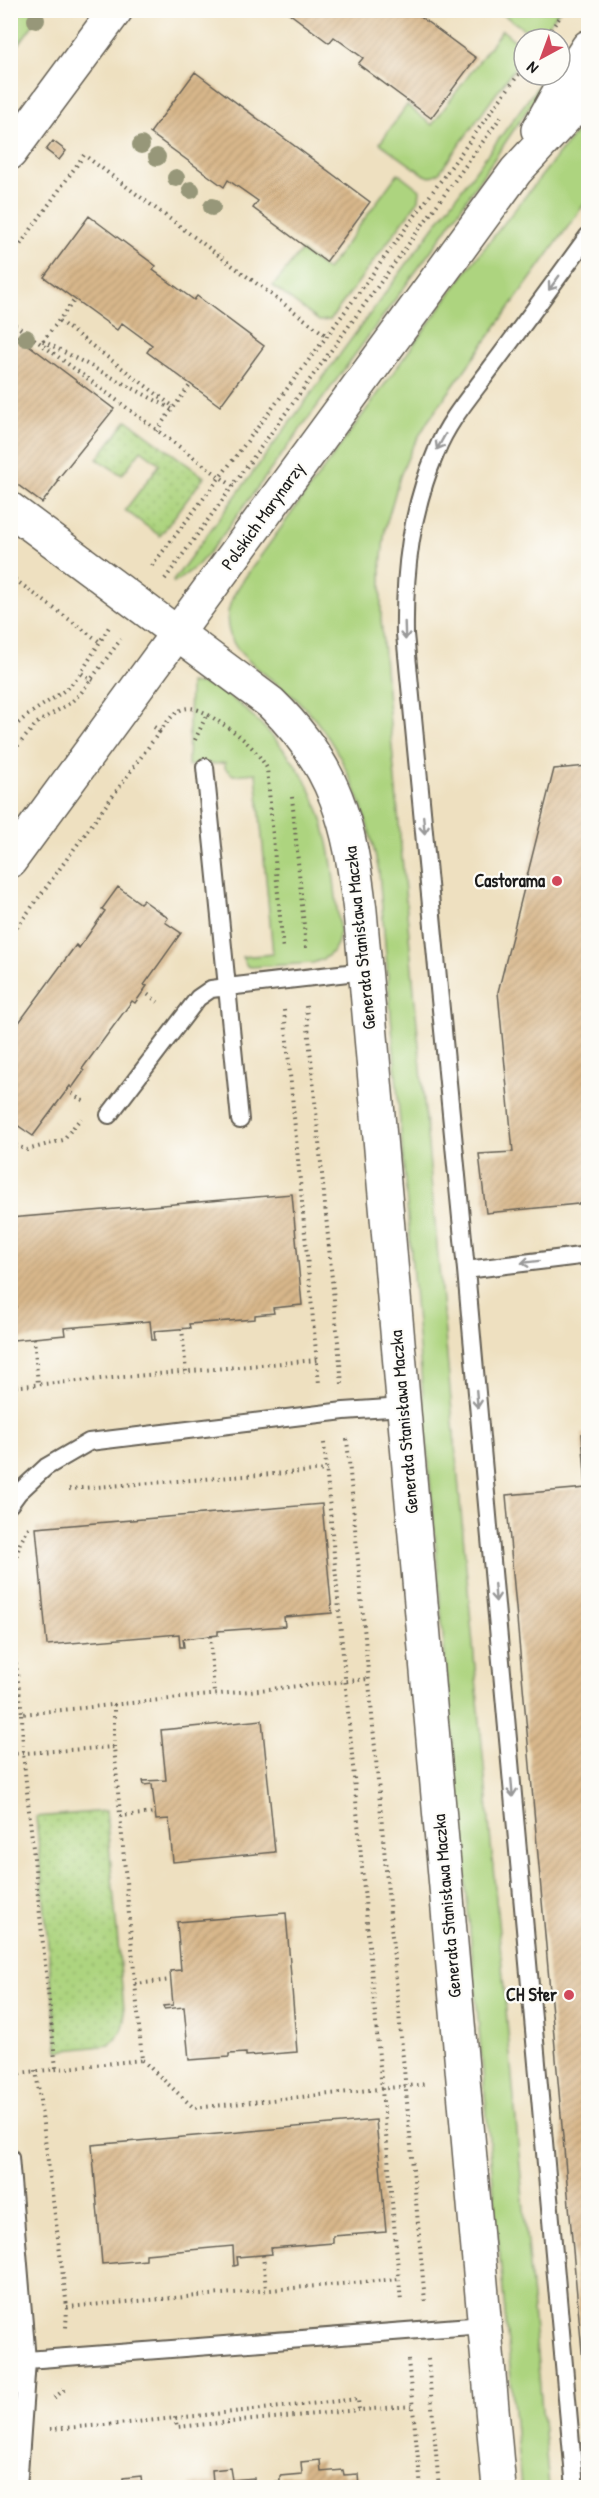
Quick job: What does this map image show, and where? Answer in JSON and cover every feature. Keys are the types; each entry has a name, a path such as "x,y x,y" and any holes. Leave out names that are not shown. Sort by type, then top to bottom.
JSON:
{"street":[{"path":"10,153 116,10"},
{"name":"Polskich Marynarzy","path":"516,171 563,85 588,47"},
{"name":"Polskich Marynarzy","path":"10,861 516,171 588,93"},
{"name":"Generała Stanisława Maczka","path":"10,509 177,634 254,688 271,703 298,733 326,777 340,807 351,843 365,972 499,2487"}],"lane":[{"path":"575,2487 466,1270 405,634 404,589 410,538 421,493 436,450 455,416 588,236"},
{"path":"205,767 240,1120"},
{"path":"109,1115 198,998 211,989 365,972"},
{"path":"466,1270 588,1255"},
{"path":"10,1504 18,1493 46,1467 88,1442 322,1416 345,1411 403,1407"},
{"path":"10,2157 27,2360 18,2487"},
{"path":"27,2360 484,2325"}],"path":[{"path":"10,755 37,723 70,703 91,680 136,603 220,477 327,336 512,83"},
{"path":"10,732 21,719 74,683 99,642 136,603 233,486 504,113"},
{"path":"10,259 84,156 327,336"},
{"path":"42,343 76,298"},
{"path":"10,321 233,486"},
{"path":"59,321 173,408"},
{"path":"42,343 173,408"},
{"path":"156,431 191,384"},
{"path":"10,576 99,642"},
{"path":"81,673 160,731"},
{"path":"10,937 177,711 188,707 207,714"},
{"path":"283,981 282,995 382,2087 421,2487"},
{"path":"143,991 166,1008"},
{"path":"10,1143 27,1150 63,1140 84,1115"},
{"path":"182,1329 186,1372"},
{"path":"34,1338 38,1384"},
{"path":"10,1387 317,1360"},
{"path":"58,1490 327,1470"},
{"path":"10,1579 20,1543 30,1525"},
{"path":"10,1615 22,1714 23,1753 56,2068"},
{"path":"210,1636 214,1694"},
{"path":"22,1714 368,1679"},
{"path":"114,1704 114,1747 142,2060 194,2108 462,2080"},
{"path":"10,1754 114,1747"},
{"path":"120,1816 155,1813"},
{"path":"135,1984 171,1980"},
{"path":"10,2074 142,2060"},
{"path":"36,2070 67,2307 64,2390"},
{"path":"263,2255 266,2290"},
{"path":"67,2307 400,2279"},
{"path":"425,2329 439,2487"},
{"path":"41,2430 358,2399 359,2410"},
{"path":"175,2418 177,2427 412,2406"}],"green space":[{"path":"10,11 43,11 11,55"},
{"path":"498,11 559,11 546,27 521,27"},
{"path":"502,30 512,38 512,72 439,173 430,177 423,174 380,143 407,105 432,125"},
{"path":"537,87 543,87 441,237 217,543 198,565 174,583 173,581"},
{"path":"588,117 588,199 428,421 412,448 400,476 385,529 381,567 381,619 386,680 549,2487 521,2487 445,1658 379,872 361,804 342,760 316,720 300,703 238,650 229,633 228,617 231,601 244,579 471,265"},
{"path":"398,173 420,190 419,200 330,320 319,321 273,286 301,251 327,270"},
{"path":"127,420 204,477 160,536 125,510 160,464 141,450 122,475 97,459"},
{"path":"190,683 217,689 254,717 298,768 313,795 328,842 339,926 335,948 321,960 313,963 251,967 247,966 242,957 273,954 256,773 233,775 225,768 225,763 188,766"},
{"path":"106,1811 125,2020 122,2031 110,2045 58,2051 36,1817"}],"building":[{"path":"285,10 411,10 476,58 431,118 358,64 363,58 334,37 329,43"},
{"path":"195,72 370,202 326,262 253,208 258,201 228,180 224,187 150,133"},
{"path":"53,141 66,151 59,160 46,150"},
{"path":"89,216 156,266 153,270 194,300 197,296 264,346 220,406 147,352 152,345 122,323 117,330 44,277"},
{"path":"10,331 114,409 57,480 59,481 42,503 10,479"},
{"name":"Castorama","path":"588,766 588,1203 486,1213 479,1154 513,1152 498,992 554,769"},
{"path":"118,887 140,903 143,900 168,918 165,922 181,933 144,985 147,986 135,1003 132,1001 82,1069 84,1071 72,1088 70,1086 33,1136 17,1125 14,1128 10,1126 10,1042 15,1035 12,1032 76,945 79,948 105,911 102,909"},
{"path":"292,1194 302,1305 273,1308 274,1313 255,1315 255,1319 189,1324 190,1328 154,1331 155,1340 152,1340 150,1321 64,1328 65,1335 13,1340 11,1308 16,1307 10,1247 10,1218"},
{"name":"CH Ster","path":"588,1433 587,2408 506,1495 586,1488 582,1434"},
{"path":"322,1504 332,1613 284,1617 285,1626 218,1631 218,1635 183,1639 184,1647 180,1647 179,1634 47,1645 36,1528"},
{"path":"262,1720 275,1852 173,1862 169,1819 156,1820 152,1784 144,1785 143,1781 166,1780 161,1730"},
{"path":"286,1913 297,2052 246,2056 246,2053 229,2054 229,2057 189,2060 184,2007 164,2009 163,2006 173,2005 170,1971 181,1970 177,1922"},
{"path":"376,2120 386,2232 333,2236 333,2243 271,2248 272,2254 237,2257 238,2265 234,2266 233,2246 146,2254 146,2260 102,2264 92,2145"},
{"path":"320,2460 321,2472 343,2470 344,2475 358,2474 359,2488 191,2488 190,2484 213,2482 212,2470 230,2468 232,2480 254,2478 254,2484 280,2481 280,2476 302,2474 301,2462"},
{"path":"141,2476 142,2488 123,2488 123,2478"}],"place":[{"name":"Castorama","path":"557,881"},
{"name":"CH Ster","path":"569,1995"}]}
